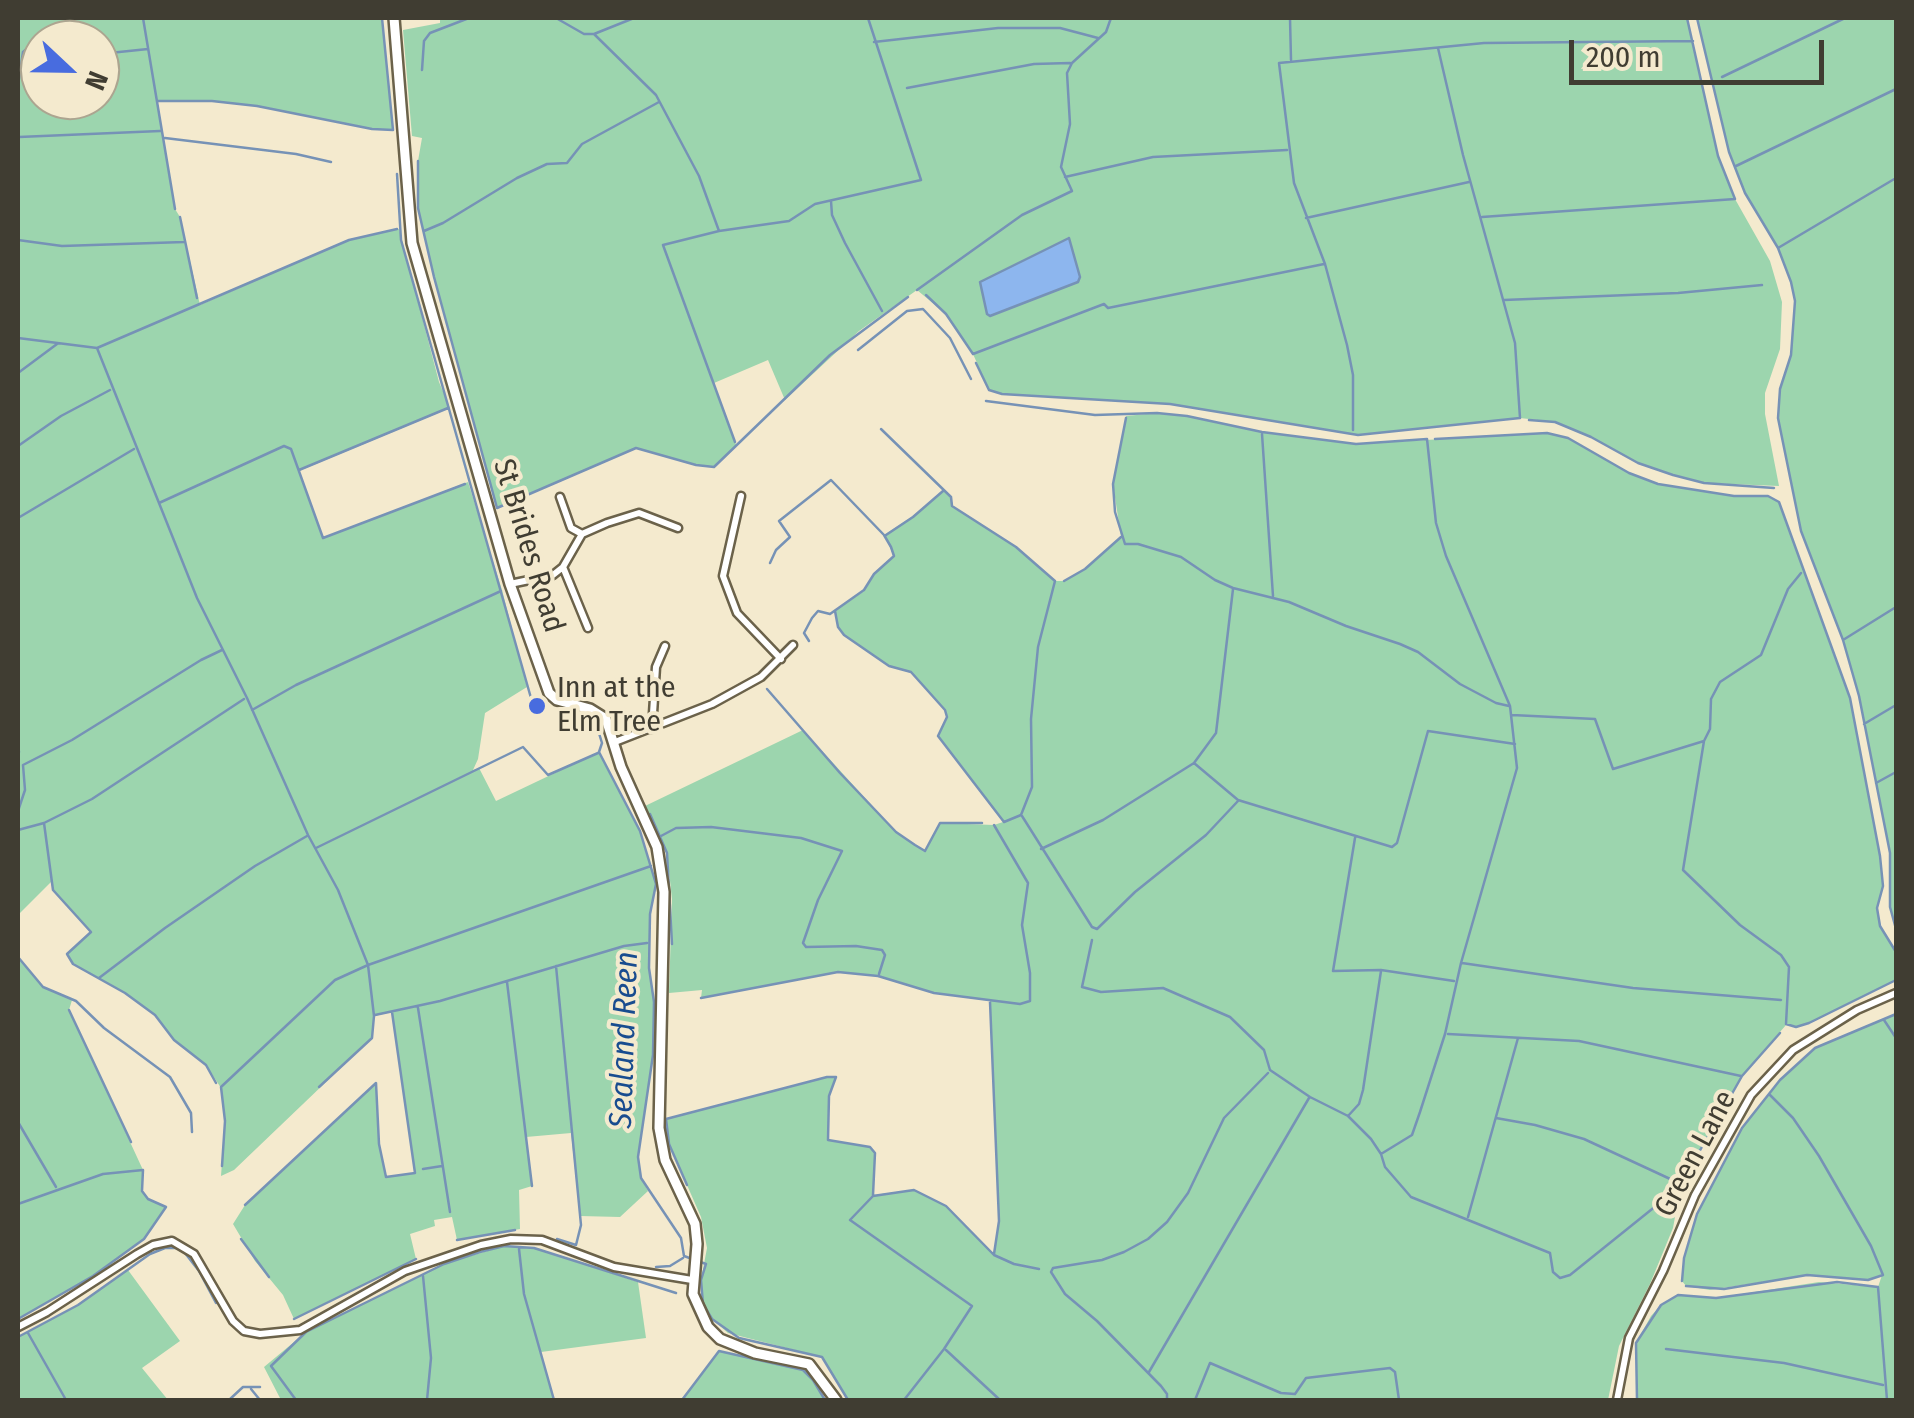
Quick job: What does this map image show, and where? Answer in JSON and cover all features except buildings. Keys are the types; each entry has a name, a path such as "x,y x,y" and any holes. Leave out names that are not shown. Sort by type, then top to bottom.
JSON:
{"main road":[{"name":"St Brides Road","path":"394,18 412,243 510,584 550,692 557,700 606,719 621,767 657,847 662,870 664,966 659,1128 665,1160 695,1224 692,1280"},
{"path":"692,1280 699,1312 720,1339 755,1353 809,1364 836,1400"}],"street":[{"path":"741,496 723,576 737,613 781,659"},
{"path":"560,497 572,528 582,534"},
{"path":"510,584 553,576 563,567 582,534 639,513 678,528"},
{"path":"563,567 588,628"},
{"path":"615,742 712,704 761,677 794,645"},
{"path":"652,729 656,667 665,646"},
{"name":"Green Lane","path":"1618,1400 1629,1338 1695,1196 1751,1095 1793,1050 1858,1010 1896,993"},
{"path":"18,1327 153,1245 172,1241 194,1254 233,1321 244,1331 260,1334 300,1330 404,1271 511,1239 542,1240 614,1267 692,1280"}],"green space":[{"path":"18,18 382,18 393,130 257,106 157,101 175,209 200,305 349,240 399,229 439,382 450,408 299,471 323,538 468,482 527,687 485,713 473,770 479,768 496,801 599,752 640,831 656,884 650,914 649,968 654,1002 653,1055 638,1157 641,1178 648,1191 620,1217 580,1216 571,1133 526,1137 532,1186 519,1190 520,1229 457,1240 452,1217 434,1220 435,1226 410,1234 416,1259 294,1319 283,1295 255,1261 233,1224 245,1205 376,1083 379,1144 386,1177 415,1173 392,1012 374,1016 372,1038 234,1170 221,1176 225,1121 221,1088 206,1065 174,1040 155,1015 73,964 67,954 90,932 53,890 51,882 18,915"},
{"path":"440,18 1687,18 1718,156 1735,199 1770,261 1782,302 1780,349 1765,393 1765,414 1779,486 1704,483 1673,475 1638,463 1555,422 1520,418 1358,435 1170,404 1002,394 989,390 973,354 946,314 917,290 859,331 785,400 768,360 714,383 736,445 714,467 636,448 497,508 418,208 422,138 412,136 403,30 440,23"},
{"path":"1697,18 1896,18 1896,929 1890,907 1890,853 1859,696 1843,640 1801,531 1778,418 1780,390 1791,354 1795,301 1791,282 1778,248 1745,193 1729,152"},
{"path":"1157,413 1356,444 1547,433 1568,438 1629,473 1658,484 1734,496 1768,496 1779,502 1850,698 1880,856 1883,886 1877,909 1880,926 1896,952 1896,980 1809,1023 1786,1025 1742,1076 1681,1184 1673,1228 1619,1346 1608,1400 848,1400 822,1357 728,1333 703,1304 701,1280 707,1248 701,1217 669,1144 666,1119 827,1077 836,1077 829,1096 828,1140 870,1147 875,1153 873,1195 914,1190 946,1206 994,1254 999,1221 990,1001 934,993 878,976 838,972 701,998 702,990 669,993 672,899 667,853 645,806 803,730 896,832 925,851 940,823 1003,822 938,736 947,717 945,710 911,672 889,666 844,635 835,611 864,591 874,574 894,556 884,535 944,490 953,506 1016,547 1055,581 1064,581 1085,569 1121,537 1113,484 1126,416"},
{"path":"18,957 43,987 72,1000 69,1010 143,1170 142,1191 148,1199 166,1207 144,1239 93,1276 18,1319"},
{"path":"1896,1014 1896,1400 1637,1400 1636,1343 1651,1316 1678,1295 1716,1298 1819,1282 1878,1287 1882,1275 1868,1280 1807,1275 1710,1290 1686,1286 1682,1281 1684,1258 1697,1214 1742,1128 1780,1080 1815,1048"},
{"path":"504,1246 534,1248 638,1282 646,1338 541,1352 554,1400 281,1400 264,1367 306,1332 444,1264"},
{"path":"128,1270 180,1341 142,1368 168,1400 18,1400 18,1337 78,1305"},
{"path":"719,1351 803,1370 825,1400 682,1400"}],"water":[{"path":"1069,238 1078,282 987,314 980,282"}],"waterway":[{"path":"143,18 175,209"},
{"path":"157,101 257,106 393,130 382,18"},
{"path":"422,70 424,41 430,33 469,18"},
{"path":"556,18 584,34 594,34 634,18"},
{"path":"735,442 663,245 719,231 789,221 815,204 921,180 868,18"},
{"path":"917,290 1022,215 1072,191 1061,167 1070,124 1067,73 1072,63 1106,32 1111,18"},
{"path":"1290,18 1291,60"},
{"path":"1482,217 1735,199 1718,156 1687,18"},
{"path":"1697,18 1729,152 1745,193 1778,248 1791,282 1795,301 1791,355 1780,389 1778,418 1801,531 1843,640 1859,696 1890,853 1890,907 1896,929"},
{"path":"1722,77 1845,18"},
{"path":"874,42 998,28 1060,28 1098,38"},
{"path":"594,34 656,95 699,176 719,231"},
{"path":"1353,430 1353,375 1347,345 1325,264 1294,183 1279,63 1484,43 1693,41"},
{"path":"976,363 989,390 1002,394 1170,404 1358,435 1520,418 1515,343 1438,48"},
{"path":"120,52 148,49"},
{"path":"907,88 1034,64 1070,63"},
{"path":"18,85 20,72"},
{"path":"18,89 18,148"},
{"path":"1736,166 1896,89"},
{"path":"424,231 517,178 547,164 567,163 582,144 659,102"},
{"path":"19,137 160,131"},
{"path":"165,138 331,162"},
{"path":"1065,177 1153,157 1287,150"},
{"path":"418,161 418,208 497,508 636,448 714,467 830,355 908,297"},
{"name":"Sealand Reen","path":"397,174 401,240 531,698"},
{"path":"1778,248 1896,178"},
{"path":"1306,218 1469,182"},
{"path":"831,201 832,215 882,311"},
{"path":"180,217 197,298"},
{"path":"18,338 97,348 349,240 397,229"},
{"path":"18,240 62,246 184,242"},
{"path":"926,295 946,314 973,354 1104,304 1108,308 1324,264"},
{"path":"1504,300 1678,293 1762,285"},
{"path":"858,350 907,311 923,309 950,338 971,379"},
{"path":"18,373 57,344"},
{"path":"97,348 197,598 308,835 338,890 368,965 374,1016 372,1038 319,1087"},
{"path":"18,446 61,416 110,390"},
{"path":"986,401 1095,415 1187,416 1262,432 1356,444 1427,439 1436,523 1446,556 1510,706 1517,768 1461,963 1445,1034 1412,1135 1381,1154"},
{"path":"299,470 448,408"},
{"path":"1126,418 1113,484 1115,512 1125,544 1181,557 1233,588 1289,602 1400,644 1418,652 1460,684 1509,706"},
{"path":"1529,420 1555,422 1638,463 1673,475 1704,483 1774,488"},
{"path":"835,611 844,635 889,666 911,672 945,710 947,717 938,736 1004,822 1021,815 1032,787 1031,719 1038,647 1055,581 1016,547 952,506 951,497 881,429"},
{"path":"1435,439 1547,433 1568,438 1629,473 1658,484 1734,496 1768,496 1779,502 1850,698 1880,856 1880,926 1896,952"},
{"path":"1262,434 1273,596"},
{"path":"159,503 284,446 291,449 323,538 465,484"},
{"path":"18,518 134,449"},
{"path":"770,563 776,550 790,537 779,521 831,480 891,547 894,556 874,574 864,590 830,614 818,611 804,633 809,641"},
{"path":"886,535 943,491"},
{"path":"1064,581 1085,569 1121,537"},
{"path":"1512,715 1595,719 1613,769 1704,741 1710,729 1711,699 1720,682 1761,655 1788,589 1801,573"},
{"path":"1041,849 1103,820 1194,763 1216,733 1233,589"},
{"path":"252,710 296,685 501,591"},
{"path":"1843,640 1896,607"},
{"path":"18,811 25,790 23,765 222,650"},
{"path":"767,689 840,773 896,832 915,845 925,851 940,823 982,823"},
{"path":"18,830 44,823 92,799 244,699"},
{"path":"1864,724 1896,705"},
{"name":"Sealand Reen","path":"567,713 598,730 602,743 599,752 640,831 656,884 650,914 649,968 654,1002 653,1055 638,1157 641,1178 681,1238 684,1256 706,1264 701,1280 703,1304 712,1319 739,1338 822,1357 848,1400"},
{"path":"1194,763 1238,800 1392,847 1397,843 1428,731 1515,744"},
{"path":"1704,741 1683,870 1740,925 1781,955 1789,967 1786,1024 1796,1027 1809,1023 1896,980"},
{"path":"18,746 19,752"},
{"path":"316,848 523,747 548,775 598,753"},
{"path":"1876,783 1896,772"},
{"path":"1022,816 1092,927 1097,929 1135,892 1206,835 1238,801"},
{"path":"650,814 667,853 672,944"},
{"path":"44,823 53,890 91,932 67,954 73,964 155,1015 174,1040 206,1065 216,1083"},
{"path":"701,998 838,972 878,976 934,993 1020,1004 1030,1001 1022,925 1028,883 994,825"},
{"path":"661,836 676,828 711,827 801,838 842,851 803,943 806,947 882,950 885,955 879,974"},
{"path":"99,978 255,866 307,836"},
{"path":"1355,838 1333,971 1381,970 1454,981"},
{"path":"222,1166 225,1121 221,1087 335,980 651,866"},
{"path":"1092,940 1082,987 1101,992 1163,988 1230,1017 1264,1050 1270,1070 1348,1116 1371,1139 1385,1167 1411,1197 1550,1253 1553,1272 1560,1278 1570,1275 1678,1191"},
{"path":"375,1015 440,1001 624,946 647,943"},
{"path":"18,957 43,987 76,1001 104,1028 170,1077 191,1113 192,1132"},
{"path":"1462,963 1633,988 1781,1000"},
{"path":"556,966 581,1225 576,1245 557,1239"},
{"path":"1348,1116 1359,1104 1363,1090 1381,971"},
{"path":"507,982 532,1186"},
{"path":"990,1002 999,1221 994,1254"},
{"path":"418,1008 450,1212"},
{"path":"69,1010 131,1142"},
{"path":"245,1205 376,1083 379,1144 386,1177 415,1173 392,1012"},
{"path":"1682,1281 1684,1258 1697,1214 1742,1128 1780,1080 1815,1048 1896,1014"},
{"path":"1884,1020 1896,1038"},
{"path":"1496,1118 1584,1139 1681,1184 1742,1076 1780,1033"},
{"path":"1448,1034 1579,1041 1741,1076"},
{"path":"1468,1217 1518,1038"},
{"path":"1167,1400 1161,1386 1065,1294 1051,1272 1053,1268 1124,1252 1148,1239 1167,1222 1188,1193 1224,1118 1268,1073"},
{"path":"687,1185 669,1144 666,1119 836,1077 829,1096 828,1140 870,1147 875,1153 873,1195"},
{"path":"1686,1286 1724,1289 1807,1275 1868,1280 1883,1275 1871,1246 1819,1156 1793,1118 1770,1095"},
{"path":"1149,1372 1309,1098"},
{"path":"18,1122 56,1187"},
{"path":"423,1169 442,1166"},
{"path":"18,1204 103,1174 143,1170 142,1191 148,1199 166,1207 144,1239 93,1276 18,1319"},
{"path":"904,1400 972,1306 850,1220 873,1196 914,1190 946,1206 994,1255 1039,1269"},
{"path":"457,1240 515,1230"},
{"path":"241,1239 269,1277"},
{"path":"296,1400 271,1366 306,1332 444,1264 480,1252 504,1246 534,1248 676,1293"},
{"path":"18,1337 78,1305 150,1254 165,1248 185,1253 216,1303"},
{"path":"519,1249 524,1294 554,1400"},
{"path":"656,1267 670,1266 683,1258"},
{"path":"294,1319 416,1259"},
{"path":"423,1276 431,1358 427,1400"},
{"path":"1637,1400 1636,1343 1661,1305 1678,1295 1716,1298 1837,1282 1878,1287 1887,1400"},
{"path":"28,1333 66,1400"},
{"path":"1666,1349 1784,1363 1883,1385"},
{"path":"946,1350 1000,1400"},
{"path":"682,1400 719,1351 803,1370 825,1400"},
{"path":"1195,1400 1210,1363 1281,1393 1295,1394 1306,1378 1390,1368 1395,1372 1399,1400"},
{"path":"229,1400 243,1387 260,1387"},
{"path":"251,1389 260,1400"},
{"path":"1736,1400 1747,1400"}],"place":[{"name":"Inn at the Elm Tree","path":"537,706"}]}
